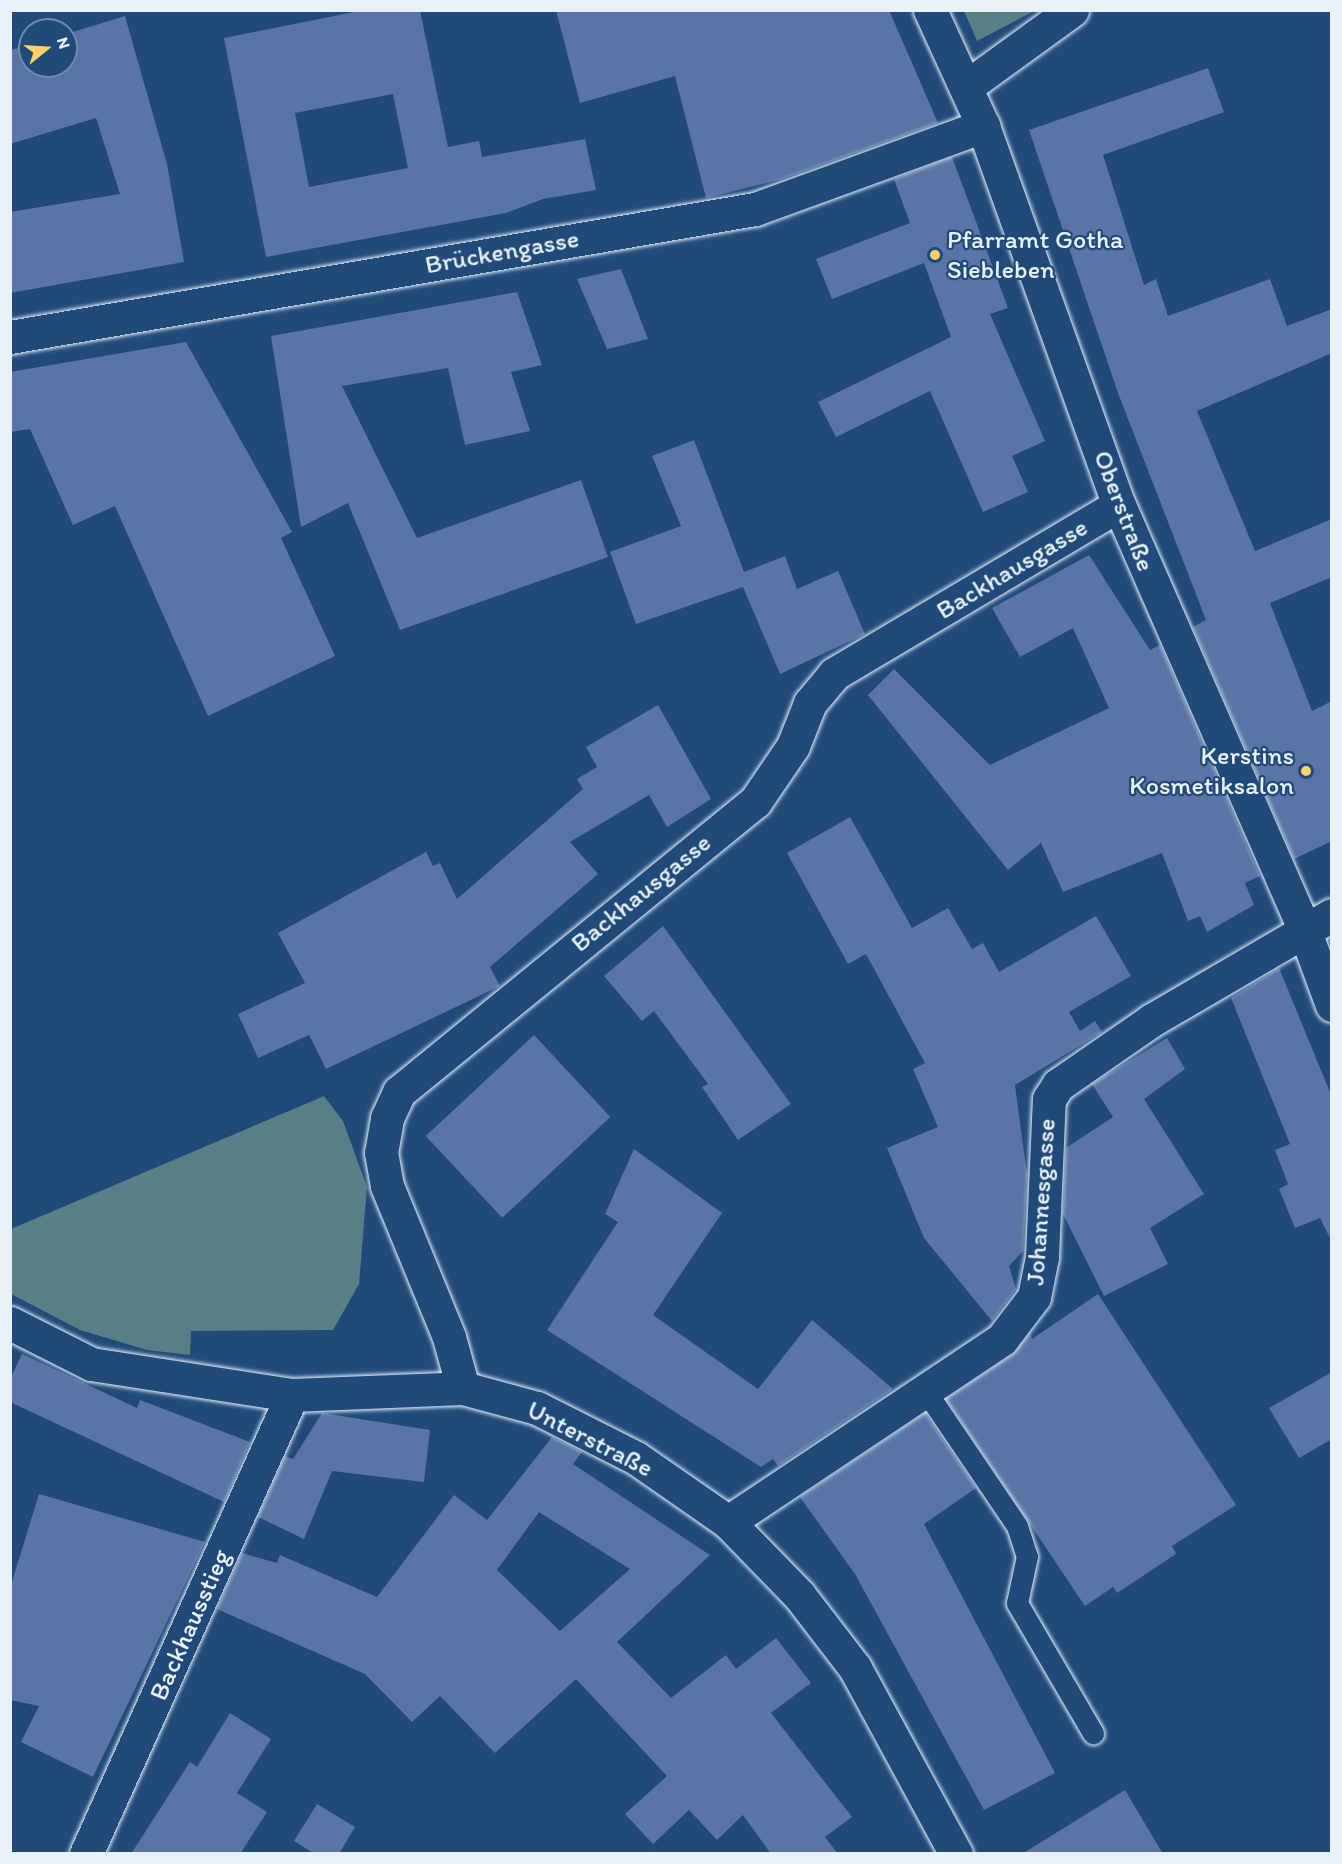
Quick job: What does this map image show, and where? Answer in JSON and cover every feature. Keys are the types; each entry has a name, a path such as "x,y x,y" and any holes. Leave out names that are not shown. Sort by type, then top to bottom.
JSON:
{"street":[{"name":"Oberstraße","path":"930,10 982,126 1119,506 1318,922 1332,1005"},
{"path":"966,87 1072,10"},
{"name":"Brückengasse","path":"10,337 755,209 982,126"},
{"name":"Backhausgasse","path":"463,1388 449,1337 387,1186 381,1152 387,1118 399,1092 754,802 793,746 810,703 834,674 1119,506"},
{"name":"Johannesgasse","path":"728,1522 1002,1339 1034,1297 1042,1257 1049,1099 1058,1085 1152,1020 1318,922"},
{"name":"Unterstraße","path":"10,1323 91,1364 292,1395 463,1388 537,1408 626,1453 728,1522 799,1595 855,1668 956,1854"},
{"name":"Backhausstieg","path":"86,1854 292,1395"}],"lane":[{"path":"925,1390 1017,1526 1027,1556 1017,1603 1093,1733"}],"green space":[{"path":"964,11 1034,11 977,41"},
{"path":"324,1096 343,1121 367,1187 359,1284 333,1330 191,1331 190,1355 147,1350 80,1330 11,1294 11,1229"}],"building":[{"path":"364,10 420,10 448,147 479,141 482,157 585,139 596,190 543,199 506,213 266,257 224,38","holes":["393,94 408,168 309,187 295,113"]},
{"path":"556,10 889,10 938,123 782,179 706,198 675,76 580,103"},
{"path":"125,16 167,164 184,262 10,293 10,212 120,194 96,118 10,144 10,50 18,48 18,78 78,78 78,30"},
{"path":"1208,68 1224,112 1103,155 1144,285 1156,279 1168,316 1270,279 1287,326 1332,309 1332,353 1197,411 1255,551 1332,519 1332,577 1270,603 1312,711 1332,701 1332,841 1294,859 1193,627 1206,620 1118,393 1029,130"},
{"path":"952,157 1008,308 990,314 1045,441 1012,456 1028,492 983,512 930,391 836,437 818,402 951,337 924,263 832,299 816,259 910,223 894,179"},
{"path":"621,269 648,339 607,349 577,279"},
{"path":"517,292 542,365 511,372 530,431 465,445 448,368 342,386 417,538 581,480 608,557 400,630 348,503 301,527 271,336"},
{"path":"186,342 292,532 281,538 335,656 208,716 115,506 73,525 30,429 10,432 10,372"},
{"path":"694,440 744,572 785,556 797,589 838,571 865,634 780,674 743,587 636,624 610,552 681,526 652,456"},
{"path":"1089,555 1150,650 1160,645 1260,876 1245,883 1254,905 1207,932 1200,916 1188,921 1162,853 1063,892 1041,843 1008,870 868,695 894,669 990,765 1109,708 1073,628 1020,657 992,608"},
{"path":"658,705 711,799 667,827 649,795 570,842 598,874 490,967 500,986 326,1069 309,1035 258,1058 238,1014 305,983 278,933 426,852 433,866 440,863 457,899 583,789 577,779 597,767 586,747"},
{"path":"850,817 912,928 948,908 972,949 983,943 999,972 1096,916 1131,976 1069,1012 1080,1031 1095,1021 1102,1032 1015,1085 1027,1174 1023,1251 1009,1266 1016,1289 992,1321 924,1238 887,1148 938,1127 913,1069 925,1063 866,954 848,964 787,853"},
{"path":"663,926 791,1104 738,1140 702,1087 708,1084 654,1011 642,1021 604,976"},
{"path":"1279,968 1332,1097 1332,1242 1320,1218 1295,1228 1279,1189 1288,1184 1275,1150 1290,1144 1231,998"},
{"path":"534,1035 610,1117 502,1218 426,1136"},
{"path":"1167,1038 1185,1069 1144,1099 1204,1194 1150,1228 1168,1264 1104,1296 1063,1214 1066,1148 1113,1117 1092,1084"},
{"path":"634,1149 722,1213 653,1315 758,1389 812,1320 893,1389 778,1466 773,1459 761,1467 547,1330 618,1222 605,1214"},
{"path":"1098,1294 1236,1505 1172,1546 1176,1554 1117,1593 1113,1587 1085,1606 946,1399 1013,1354 1030,1333 1032,1339"},
{"path":"22,1354 137,1408 140,1400 250,1442 224,1502 10,1402 10,1379"},
{"path":"1332,1372 1332,1439 1299,1458 1269,1408"},
{"path":"322,1413 430,1430 424,1482 332,1471 304,1539 258,1517 285,1456 293,1459"},
{"path":"925,1413 976,1488 924,1524 1055,1773 984,1810 855,1574 800,1497"},
{"path":"552,1437 582,1452 573,1464 710,1555 617,1642 671,1698 726,1655 736,1669 776,1638 811,1683 771,1713 852,1817 825,1837 838,1854 771,1854 743,1815 717,1840 689,1810 653,1844 625,1814 667,1776 576,1679 495,1753 440,1696 412,1722 365,1674 217,1609 242,1553 277,1563 280,1555 377,1597 454,1495 487,1520","holes":["539,1512 630,1569 560,1631 497,1570"]},
{"path":"39,1494 205,1542 93,1777 21,1742 39,1706 10,1700 10,1588"},
{"path":"230,1713 271,1739 237,1793 267,1812 240,1854 131,1854 190,1762 197,1767"},
{"path":"1125,1790 1163,1854 1022,1854"},
{"path":"317,1804 355,1827 339,1854 315,1854 294,1841"}],"place":[{"name":"Pfarramt Gotha Siebleben","path":"935,255"},
{"name":"Kerstins Kosmetiksalon","path":"1306,771"}]}
